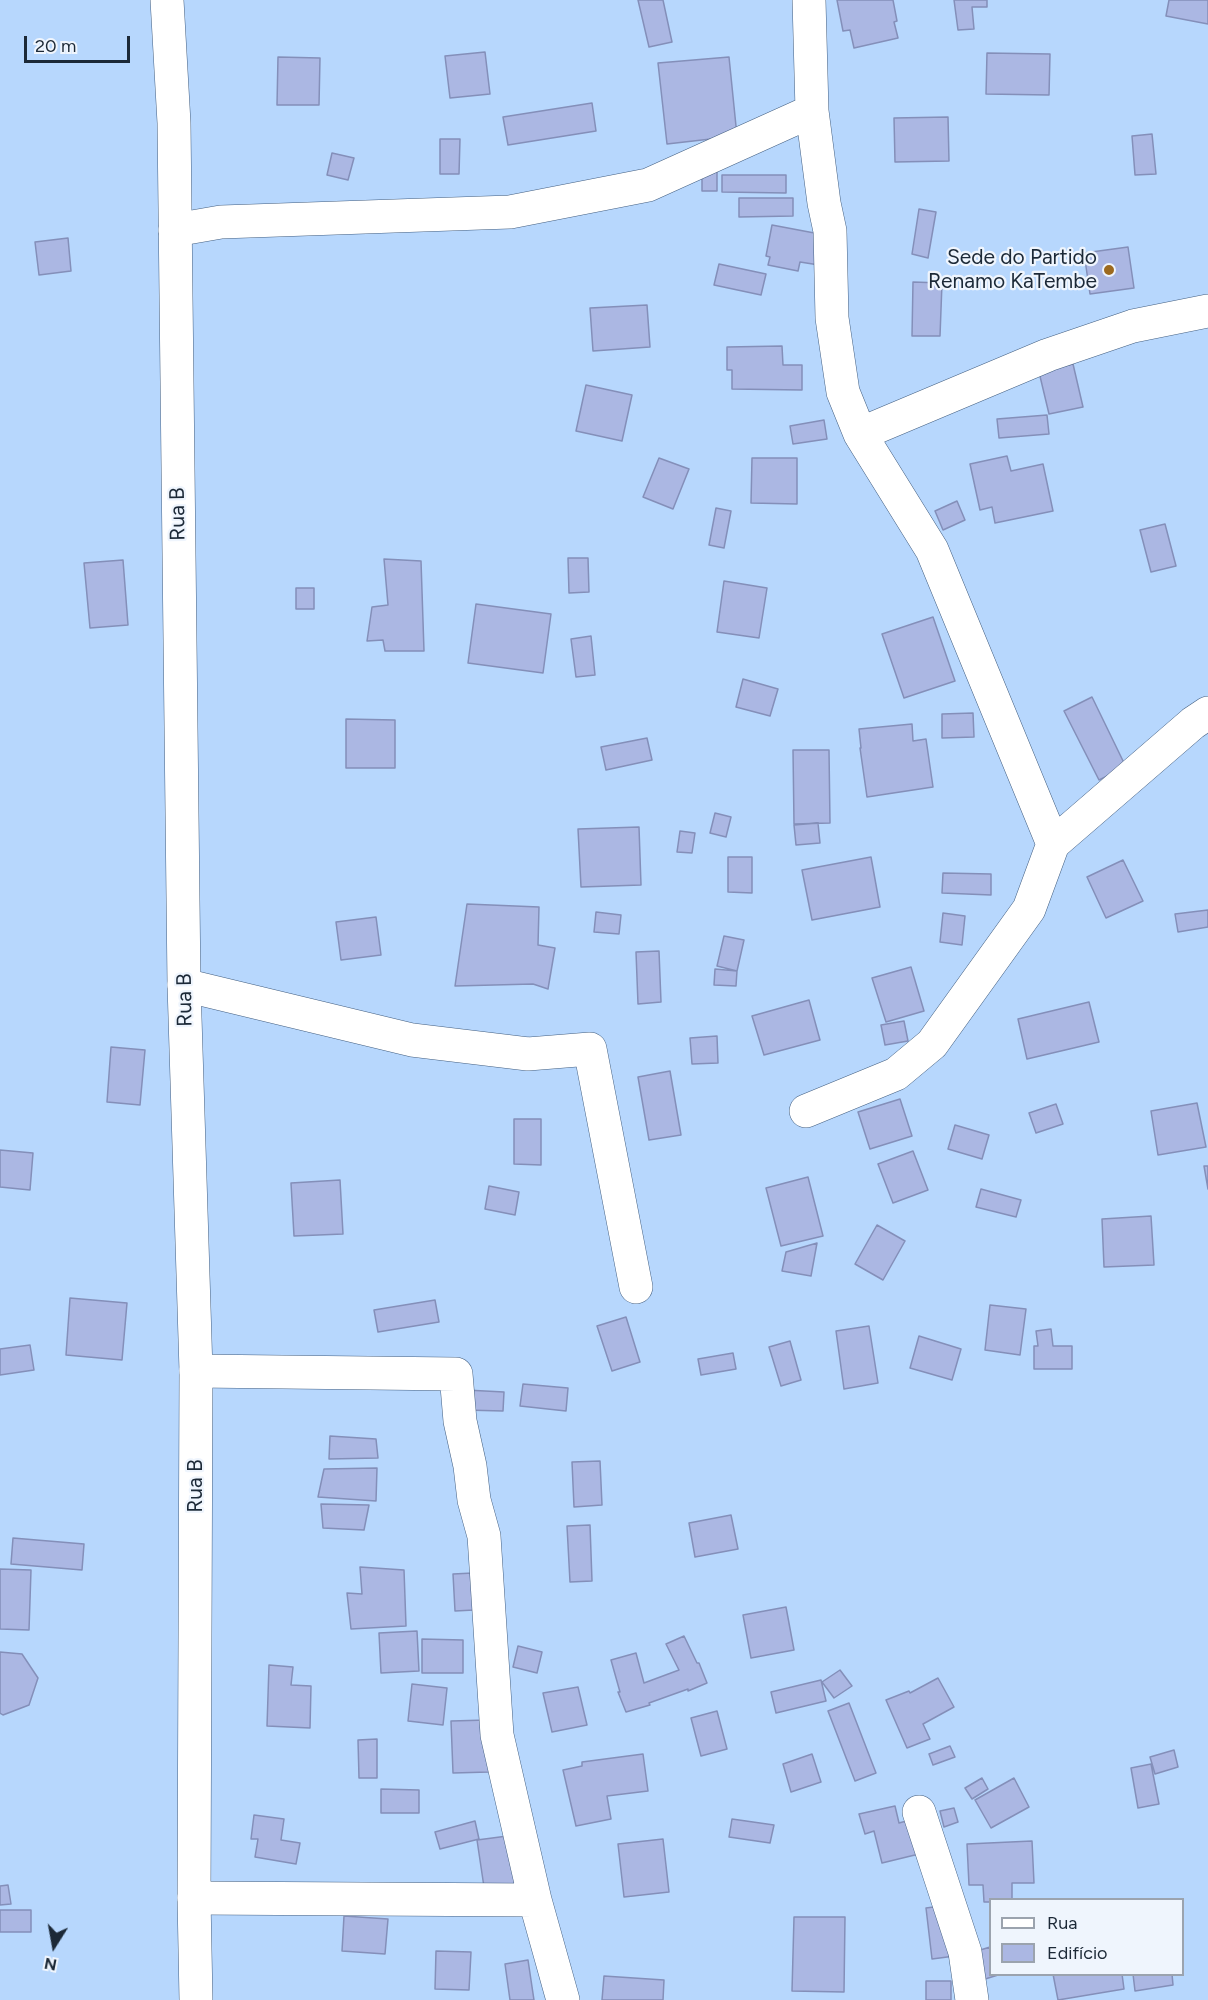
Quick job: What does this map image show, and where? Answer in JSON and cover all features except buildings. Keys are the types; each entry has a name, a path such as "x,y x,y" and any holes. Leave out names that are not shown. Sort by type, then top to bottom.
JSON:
{"street":[{"name":"Rua B","path":"167,0 174,123 184,985 196,1371 194,1898 196,2000"},
{"path":"809,0 812,111 830,231 832,318 843,392 860,434 932,550 1053,844"},
{"path":"175,230 221,222 510,212 648,185 812,111"},
{"path":"860,434 1048,356 1133,326 1208,311"},
{"path":"806,1111 896,1074 932,1044 1029,909 1053,844 1193,723 1208,713"},
{"path":"184,985 411,1040 528,1054 590,1048 636,1287"},
{"path":"196,1371 456,1374 460,1422 470,1466 474,1500 484,1536 497,1734 535,1900 563,2000"},
{"path":"919,1812 965,1952 972,2000"},
{"path":"194,1898 535,1900"}],"place":[{"name":"Sede do Partido Renamo KaTembe","path":"1109,270"}]}
